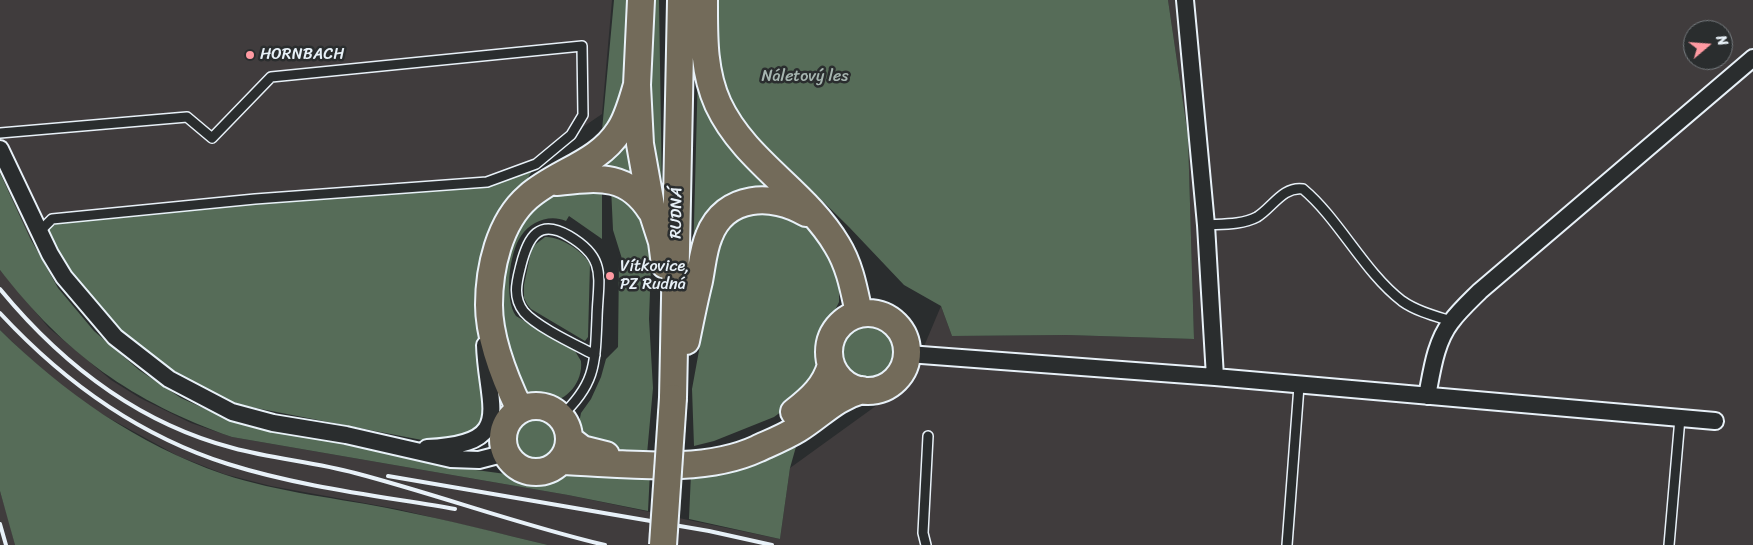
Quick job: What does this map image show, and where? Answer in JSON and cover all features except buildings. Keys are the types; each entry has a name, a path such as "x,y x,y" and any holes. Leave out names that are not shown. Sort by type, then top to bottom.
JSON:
{"main road":[{"path":"641,0 637,85 640,144 652,211 663,248 674,335"},
{"name":"RUDNÁ","path":"663,545 673,398 681,0"},
{"path":"704,0 705,61 720,109 733,131 749,151 807,206 837,245 846,262 859,313"},
{"path":"520,410 497,350 489,305 495,262 504,230 519,206 547,183 598,154 613,140 624,122 637,85"},
{"path":"547,183 591,180 618,182 638,191 652,211"},
{"path":"673,398 706,244 712,228 722,216 740,205 765,199 784,202 818,220"},
{"path":"563,439 545,471 526,471 511,462 503,444 506,424 520,410 541,406 563,439 593,453 625,456 665,455 721,445 773,424 819,392 828,378 831,364 829,348 834,332 845,320 859,313 879,314 896,324 906,341 908,354 903,371 895,380 880,389 862,390 845,395 797,430 754,451 726,459 691,466 563,439"},
{"path":"831,364 843,382 862,390"}],"street":[{"path":"1187,0 1206,225 1215,376"},
{"path":"1427,396 1439,343 1451,321 1480,291 1753,58"},
{"path":"0,149 64,277 115,337 169,379 232,412 273,423 412,449 459,460 486,459 506,453"},
{"path":"412,449 464,445 478,437 488,426 493,408 485,348 489,305"},
{"path":"908,354 1215,376 1299,386 1715,421"}],"lane":[{"path":"0,133 187,117 212,138 270,76 582,46 583,115 571,135 536,164 488,182 255,198 52,219 40,231"},
{"path":"1206,225 1238,222 1257,217 1291,190 1303,189 1380,279 1402,301 1451,321"},
{"path":"563,439 575,402 587,387 595,355 598,275 596,260 586,245 560,230 551,228 540,231 530,238 526,245 516,292 519,304 535,321 595,355"},
{"path":"1287,545 1299,386"},
{"path":"1670,545 1680,418"},
{"path":"926,545 923,533 928,436"}],"shaded area":[{"path":"0,0 612,0 602,114 520,170 487,182 53,219 30,238 0,173"},
{"path":"1168,0 1753,0 1753,545 548,545 397,509 271,486 224,474 178,456 98,412 62,387 0,330 0,270 49,328 111,380 140,398 191,423 232,437 568,495 780,539 790,468 909,382 941,306 952,336 1067,335 1194,339 1188,136"},
{"path":"0,491 9,521 15,545 0,545"}],"green space":[{"path":"614,0 632,0 626,92 601,141"},
{"path":"648,0 659,0 662,193 644,120"},
{"name":"Náletový les","path":"715,0 1168,0 1188,136 1194,339 1067,335 952,336 941,306 904,285 790,169 757,141 730,103 716,52"},
{"path":"698,70 787,195 763,192 693,261"},
{"path":"625,135 640,185 599,172 600,160"},
{"path":"536,164 483,255 478,275 476,301 484,414 481,423 465,438 427,441 235,404 220,397 174,372 132,341 99,305 40,231 53,219 487,182"},
{"path":"0,173 30,238 58,288 94,331 139,370 181,398 232,421 461,468 543,479 560,474 568,468 650,472 648,511 568,495 232,437 163,408 103,372 76,351 50,327 0,270"},
{"path":"602,185 602,239 569,216 566,221 554,218 547,219 535,223 525,231 513,253 509,288 512,308 516,316 575,351 581,361 578,381 565,396 548,402 538,400 529,394 521,384 508,345 503,301 503,277 507,255 514,234 525,216 540,202 554,194"},
{"path":"611,187 626,191 652,237 649,319 653,388 647,454 601,452 580,436 579,423 581,413 591,399 601,377 606,359 618,347 619,261 623,262 613,230"},
{"path":"759,208 806,224 823,242 839,276 839,302 820,341 819,373 796,401 774,417 714,441 694,446 692,389 721,230"},
{"path":"545,237 557,239 577,249 590,264 588,337 585,341 531,309 524,298 524,285 532,247"},
{"path":"863,324 875,324 885,328 893,336 897,352 893,368 885,376 875,380 863,380 853,376 845,368 841,358 841,346 845,336 853,328"},
{"path":"0,330 50,375 103,414 161,448 191,462 244,481 288,491 416,514 548,545 15,545 0,491"},
{"path":"541,417 549,420 555,426 558,438 555,450 549,456 533,459 525,456 519,450 516,434 519,426 525,420"},
{"path":"799,436 790,468 780,539 689,519 691,473"}],"railway":[{"path":"0,289 49,342 104,387 165,423 198,437 263,455 355,473 605,545"},
{"path":"0,313 50,361 105,404 164,438 196,452 228,464 284,479 455,509"},
{"path":"388,476 709,531 772,545"},
{"path":"0,524 6,545"}],"place":[{"name":"HORNBACH","path":"250,55"},
{"name":"Vítkovice, PZ Rudná","path":"610,276"}]}
